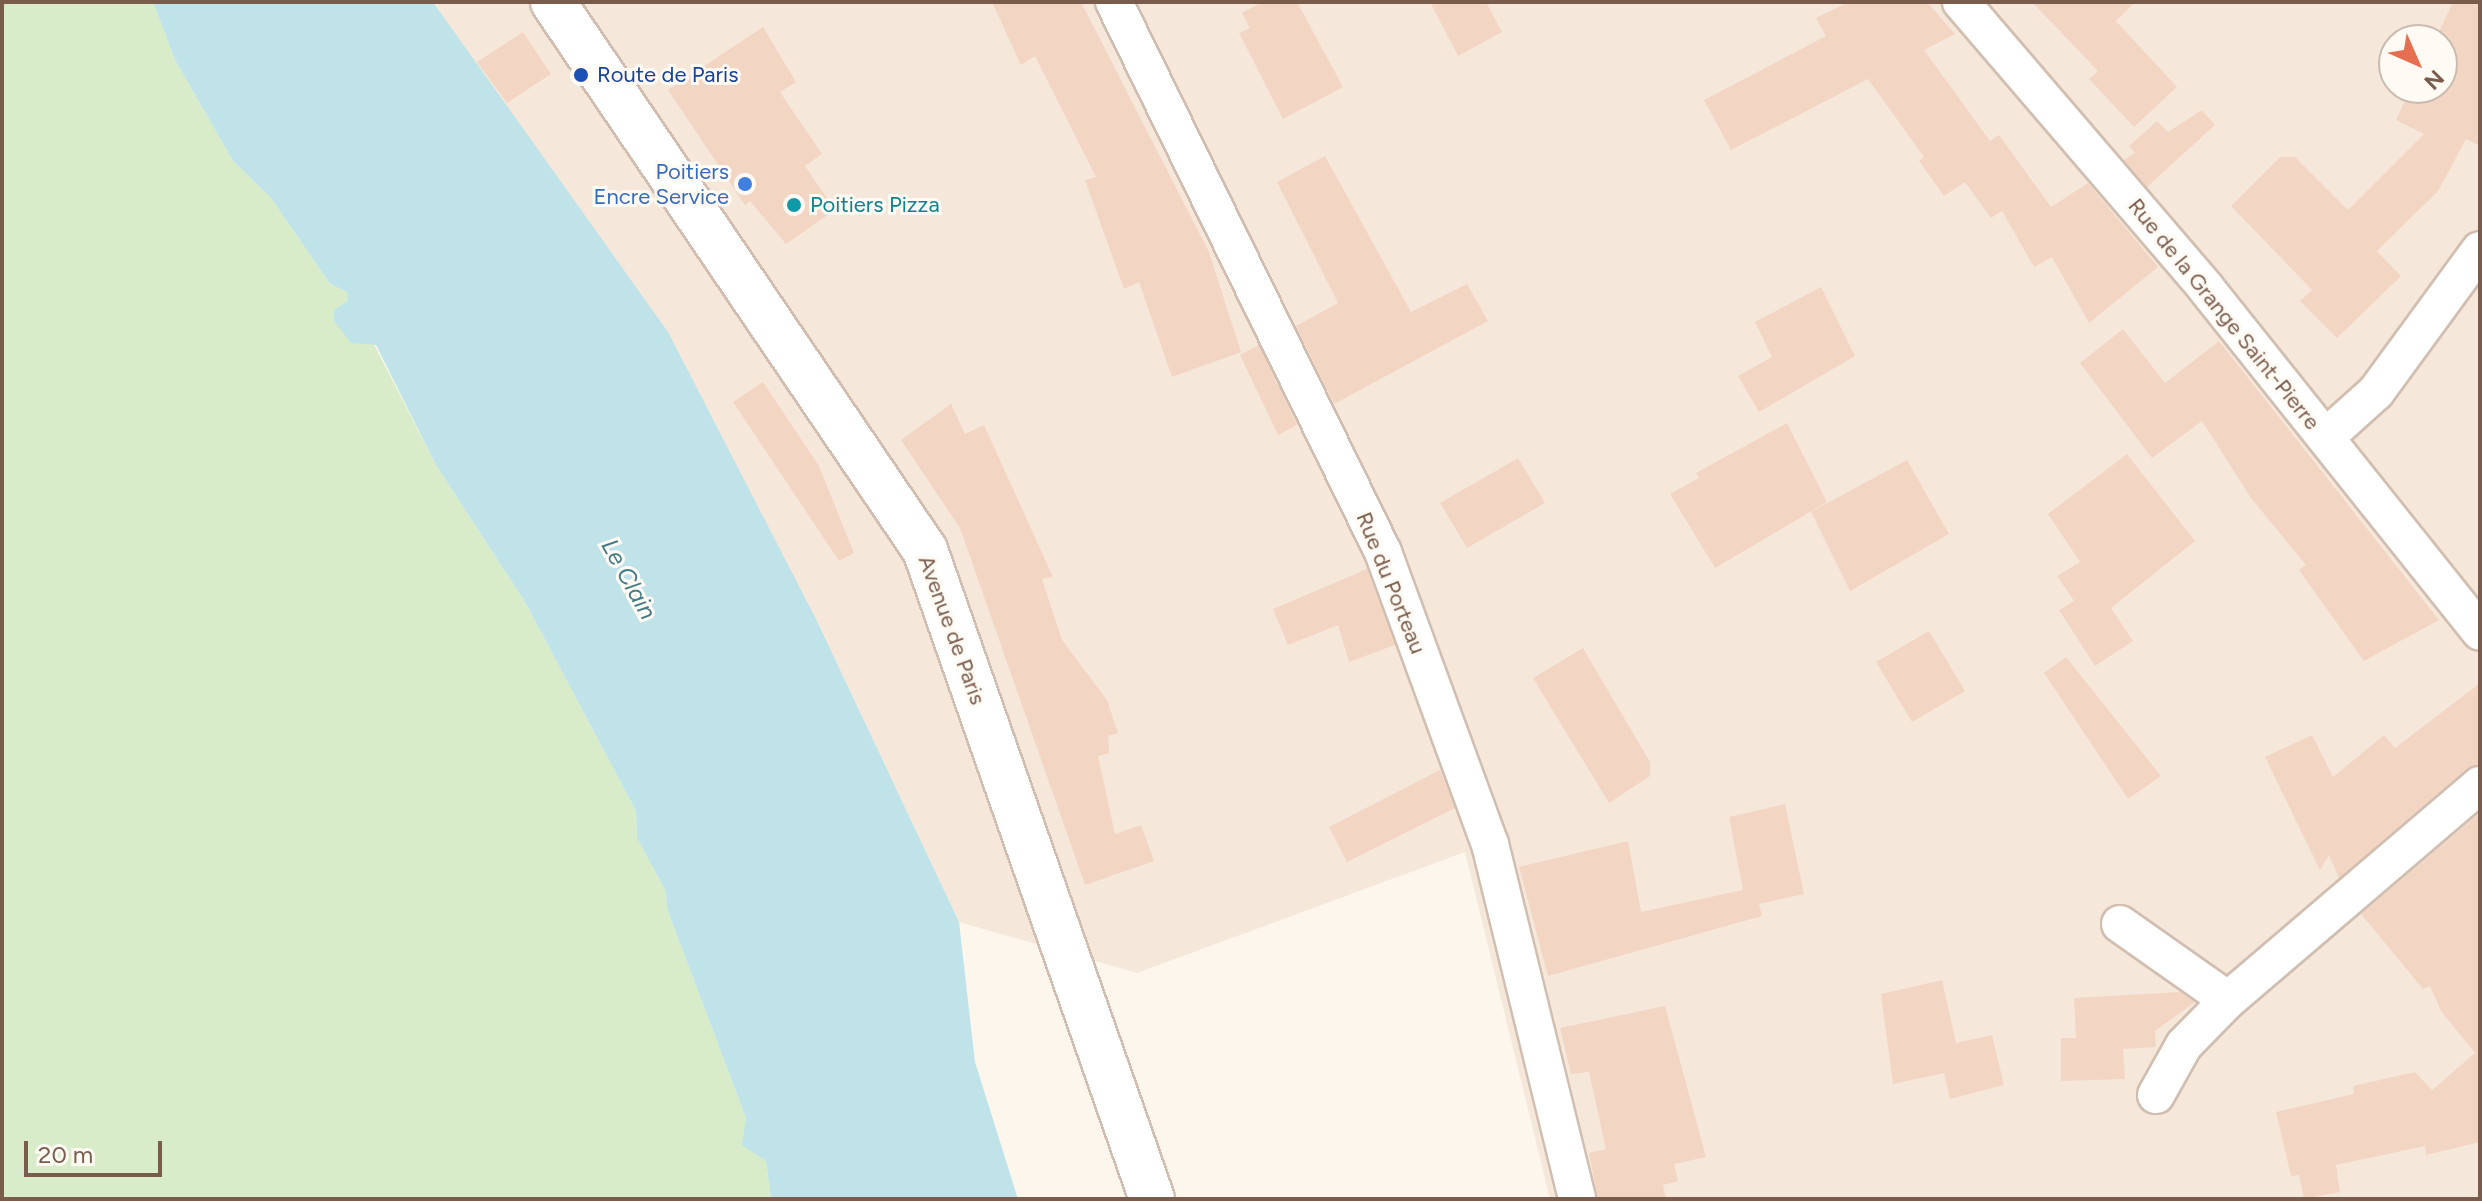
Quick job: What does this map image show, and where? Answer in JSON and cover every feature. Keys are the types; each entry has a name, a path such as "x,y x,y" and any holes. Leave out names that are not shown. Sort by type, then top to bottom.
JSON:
{"main road":[{"name":"Avenue de Paris","path":"553,2 925,550 1152,1199"}],"street":[{"name":"Rue du Porteau","path":"1114,2 1383,552 1490,844 1577,1199"},
{"name":"Rue de la Grange Saint-Pierre","path":"1961,2 2205,287 2480,632"},
{"path":"2326,437 2376,392 2480,250"},
{"path":"2156,1095 2184,1045 2228,1000 2480,785"},
{"path":"2120,924 2228,1000"}],"shaded area":[{"path":"434,2 2480,2 2480,1199 1550,1199 1465,852 1137,973 959,922 818,623"}],"green space":[{"path":"2,2 153,2 175,60 233,161 271,198 330,284 347,292 436,465 525,602 636,811 637,838 666,892 667,909 746,1118 743,1145 766,1161 771,1199 2,1199"}],"water":[{"name":"Le Clain","path":"153,2 433,2 668,332 818,623 959,922 975,1062 1018,1199 771,1199 766,1161 742,1145 746,1118 667,909 666,892 637,838 636,811 525,602 436,465 376,345 351,343 334,321 334,310 348,301 347,292 330,284 271,198 233,161 175,60"}],"building":[{"path":"992,2 1081,2 1209,252 1241,352 1172,377 1139,282 1124,289 1085,180 1096,177 1035,56 1021,65"},
{"path":"1262,2 1297,2 1343,87 1283,119 1239,33 1250,28 1242,13"},
{"path":"1430,2 1486,2 1502,32 1458,56"},
{"path":"1849,2 1927,2 1955,34 1924,50 1990,141 1999,135 2051,207 2088,183 2158,267 2089,323 2052,257 2034,267 2002,211 1991,218 1965,182 1944,196 1919,161 1924,157 1868,79 1731,150 1704,100 1826,36 1816,18"},
{"path":"2032,2 2135,2 2116,21 2177,87 2134,127 2089,79 2098,71"},
{"path":"2453,2 2480,2 2480,146 2466,139 2438,191 2377,251 2401,276 2337,338 2300,301 2312,290 2231,206 2280,157 2295,157 2348,210 2424,134 2396,120 2404,104 2458,104 2458,24 2443,24"},
{"path":"763,27 796,82 780,92 822,154 805,166 835,210 786,244 750,201 745,205 668,90"},
{"path":"523,32 551,74 507,103 477,62"},
{"path":"2202,110 2215,125 2147,187 2124,160 2135,153 2129,146 2157,121 2168,132"},
{"path":"1325,156 1411,312 1467,284 1488,321 1334,404 1296,326 1338,303 1277,182"},
{"path":"1821,287 1855,356 1759,412 1738,376 1772,357 1755,322"},
{"path":"2123,329 2165,383 2219,341 2439,620 2364,661 2299,570 2306,565 2251,498 2202,421 2152,458 2080,363"},
{"path":"1259,345 1297,425 1278,435 1240,355"},
{"path":"763,382 819,466 854,553 839,561 733,402"},
{"path":"951,404 965,434 984,425 1053,577 1042,579 1062,640 1107,700 1118,733 1108,736 1109,753 1098,756 1115,834 1141,825 1154,861 1085,885 960,528 901,440"},
{"path":"1787,423 1827,502 1715,568 1670,494 1699,478 1696,473"},
{"path":"2127,454 2195,541 2111,608 2133,641 2095,666 2059,610 2074,601 2057,576 2080,562 2048,514"},
{"path":"1518,458 1545,503 1467,548 1440,503"},
{"path":"1907,460 1949,534 1850,591 1811,512"},
{"path":"1367,569 1395,645 1349,662 1338,625 1288,645 1273,609"},
{"path":"1929,631 1965,691 1912,722 1876,662"},
{"path":"1583,648 1650,762 1650,776 1609,803 1533,678"},
{"path":"2066,657 2161,776 2128,799 2044,673"},
{"path":"2480,683 2480,765 2466,769 2339,878 2329,855 2320,870 2265,757 2312,735 2333,777 2384,735 2395,748"},
{"path":"1440,770 1455,808 1347,862 1329,827"},
{"path":"1785,804 1804,894 1759,904 1762,916 1548,976 1519,867 1628,841 1641,912 1743,890 1729,817"},
{"path":"2480,813 2480,1142 2426,1155 2425,1146 2336,1165 2340,1192 2304,1199 2299,1175 2291,1176 2276,1112 2354,1094 2353,1086 2415,1072 2432,1090 2475,1053 2441,1011 2430,986 2423,989 2361,914"},
{"path":"1942,980 1956,1043 1992,1035 2004,1085 1950,1099 1944,1073 1893,1084 1881,994"},
{"path":"2180,992 2195,1002 2155,1031 2156,1047 2123,1049 2125,1079 2061,1081 2061,1038 2076,1038 2074,998"},
{"path":"1665,1006 1706,1157 1674,1164 1678,1181 1663,1185 1666,1199 1598,1199 1589,1153 1606,1149 1589,1072 1571,1074 1560,1028"}],"place":[{"name":"Route de Paris","path":"581,75"},
{"name":"Poitiers Encre Service","path":"745,184"},
{"name":"Poitiers Pizza","path":"794,205"}]}
